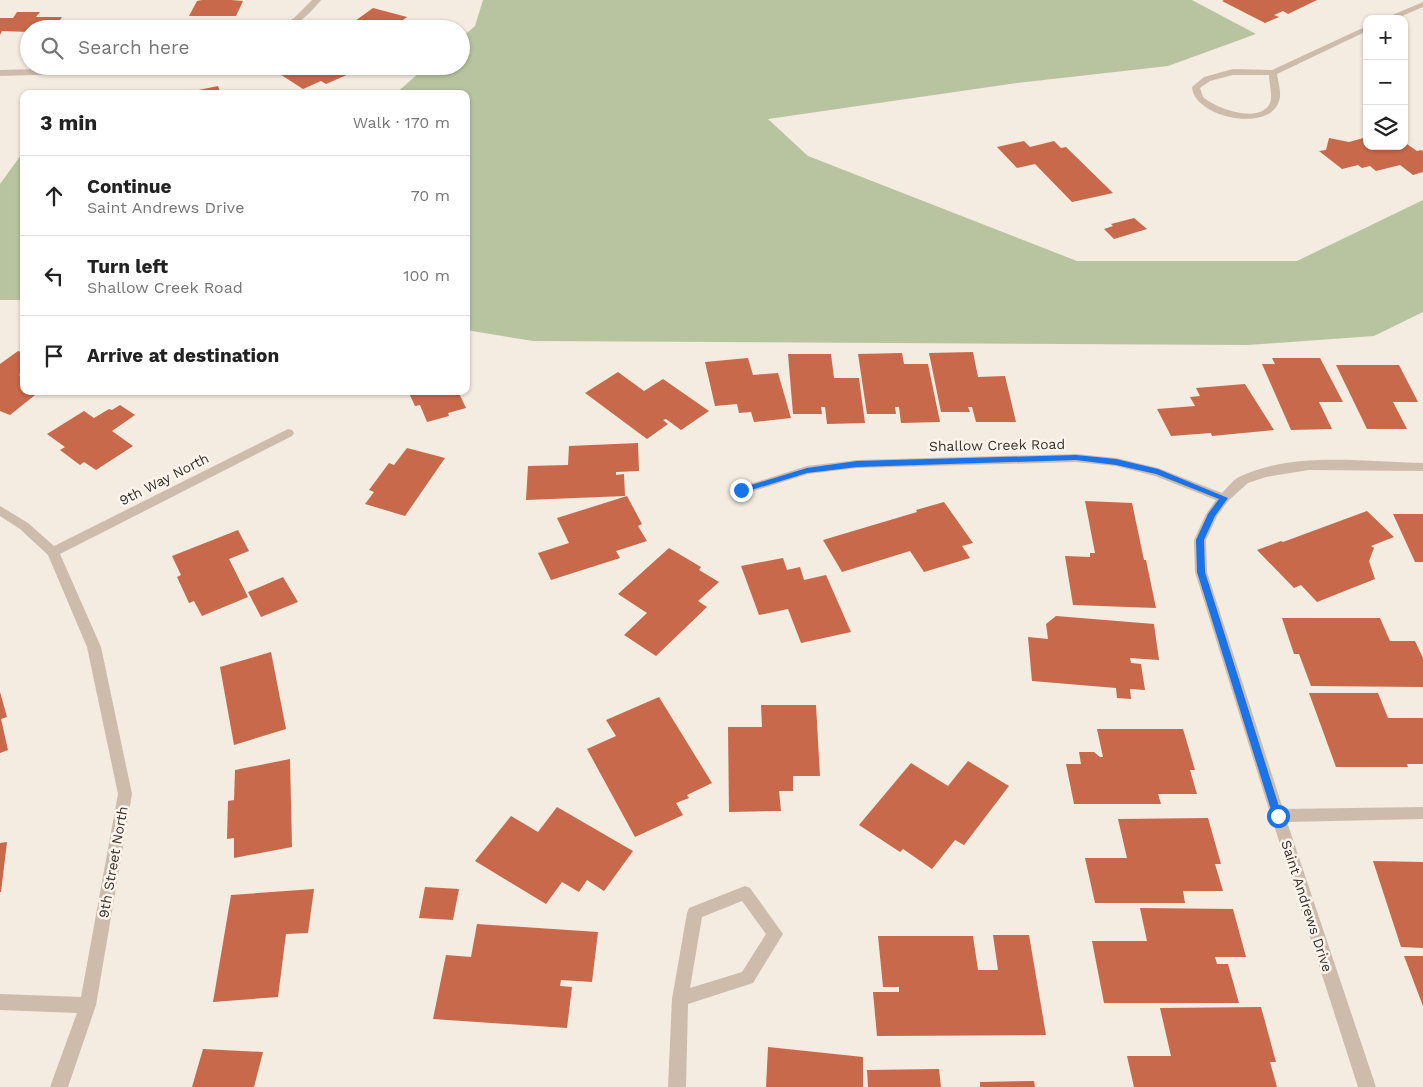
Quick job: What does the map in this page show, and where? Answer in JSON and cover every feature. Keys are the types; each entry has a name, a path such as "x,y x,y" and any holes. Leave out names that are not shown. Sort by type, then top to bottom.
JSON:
{"street":[{"path":"297,20 317,0"},
{"path":"1397,15 1423,4"},
{"path":"1273,73 1275,102 1271,108 1259,115 1241,116 1222,113 1205,105 1197,97 1196,87 1207,79 1233,72 1273,73 1363,30"},
{"path":"0,72 20,72"},
{"name":"9th Way North","path":"53,552 288,433"},
{"name":"Shallow Creek Road","path":"741,490 807,470 857,464 1076,458 1116,462 1158,472 1224,498"},
{"path":"1224,498 1242,481 1278,470 1315,466 1423,467"},
{"name":"Saint Andrews Drive","path":"1224,498 1212,514 1200,540 1201,572 1278,816 1367,1087"},
{"path":"0,510 24,526 53,552"},
{"name":"9th Street North","path":"53,552 94,647 125,794 88,1006 59,1087"},
{"path":"1278,816 1423,813"},
{"path":"678,1087 680,998 695,913 745,893 775,934 747,978 680,998"},
{"path":"0,1002 88,1006"}],"green space":[{"path":"483,0 1192,0 1256,34 1168,66 1017,83 768,119 808,156 1077,261 1297,261 1423,200 1423,312 1374,336 1248,345 533,341 470,331 470,90 400,90 417,75 470,75 470,30 475,26"},
{"path":"20,156 20,300 0,300 0,184"}],"building":[{"path":"1317,0 1288,14 1283,11 1274,15 1279,17 1265,23 1222,1"},
{"path":"197,1 243,1 236,16 189,16"},
{"path":"373,8 407,17 403,20 356,20"},
{"path":"17,12 40,12 36,17 62,17 60,20 20,20 20,32 2,31 0,35 0,18 13,18"},
{"path":"281,75 347,75 326,84 321,81 303,89"},
{"path":"218,86 220,90 199,90"},
{"path":"1329,138 1349,142 1363,138 1363,150 1408,150 1408,145 1417,151 1421,150 1423,151 1423,172 1413,175 1400,165 1376,171 1370,166 1362,168 1358,165 1342,169 1319,151 1326,150"},
{"path":"1024,141 1030,147 1054,141 1061,148 1066,147 1113,193 1072,202 1035,164 1017,168 997,147"},
{"path":"1134,218 1147,229 1114,239 1104,229 1113,226 1111,224"},
{"path":"18,351 20,352 20,395 35,395 10,415 0,411 0,364"},
{"path":"973,352 978,377 1005,376 1016,422 976,422 972,407 968,407 970,412 941,412 929,353"},
{"path":"902,353 904,364 928,364 940,422 901,423 899,407 895,407 896,414 867,414 858,354"},
{"path":"788,354 831,354 834,378 859,378 865,423 827,424 825,407 821,407 822,414 793,414"},
{"path":"748,358 753,375 778,373 791,418 754,422 751,412 739,413 737,404 715,406 705,362"},
{"path":"1272,358 1320,358 1343,402 1319,402 1332,429 1291,430 1262,364 1275,364"},
{"path":"1336,365 1399,365 1418,402 1393,402 1407,429 1367,429"},
{"path":"618,372 644,391 663,379 709,411 681,430 666,419 663,420 668,424 647,439 585,393"},
{"path":"1245,384 1274,430 1212,436 1211,433 1171,436 1157,409 1195,406 1190,397 1200,396 1196,388"},
{"path":"410,395 460,395 466,408 448,413 449,416 427,422 420,405 415,406"},
{"path":"120,405 135,415 112,431 133,446 96,470 84,462 80,465 60,450 65,447 47,434 84,411 94,418"},
{"path":"638,443 639,471 616,472 616,475 624,474 625,496 526,500 528,466 568,465 569,446"},
{"path":"407,448 445,458 405,516 365,504 374,492 369,490 389,463 394,465"},
{"path":"627,496 642,524 638,526 647,541 616,551 620,558 551,580 538,553 569,543 557,518"},
{"path":"1085,501 1132,503 1156,608 1073,605 1065,556 1090,557 1090,553 1095,553"},
{"path":"944,502 973,543 962,546 970,558 924,572 910,551 842,572 823,540 917,512 916,510"},
{"path":"1367,511 1394,537 1371,546 1374,548 1369,561 1375,579 1317,602 1301,585 1294,588 1257,550 1281,541 1283,542"},
{"path":"1393,514 1423,514 1423,562 1415,562"},
{"path":"238,530 249,551 229,559 248,597 202,616 194,601 189,603 177,577 181,575 172,556"},
{"path":"669,548 701,567 699,570 719,582 698,601 707,607 656,656 624,635 647,613 618,594"},
{"path":"783,558 787,570 800,567 804,580 826,575 851,632 801,643 788,609 759,615 741,566"},
{"path":"283,577 298,602 261,617 248,592"},
{"path":"1056,616 1154,624 1159,660 1130,658 1131,663 1141,664 1145,690 1130,689 1131,699 1117,698 1116,688 1032,681 1028,637 1048,639 1046,624"},
{"path":"1282,618 1380,618 1390,641 1415,641 1423,658 1423,687 1311,686 1299,654 1294,654"},
{"path":"271,652 286,729 234,745 220,667"},
{"path":"0,692 7,717 1,719 8,750 0,753"},
{"path":"1309,693 1378,693 1388,718 1423,718 1423,764 1407,764 1408,767 1336,767"},
{"path":"659,697 712,783 687,795 689,798 676,803 683,815 635,837 587,749 616,736 606,720"},
{"path":"761,705 816,705 820,776 793,776 793,791 779,791 781,811 729,812 728,727 762,727"},
{"path":"1097,729 1183,729 1195,770 1190,770 1197,794 1158,794 1161,804 1074,804 1066,764 1081,764 1079,752 1094,752 1103,757"},
{"path":"290,759 292,847 234,858 234,838 227,839 228,801 234,800 235,770"},
{"path":"968,761 1009,786 964,845 955,840 932,869 903,849 900,852 859,825 911,763 948,786"},
{"path":"557,807 633,851 604,891 587,880 579,892 562,882 546,904 475,861 511,816 538,832"},
{"path":"1208,818 1221,864 1215,864 1223,891 1183,891 1185,903 1095,903 1085,858 1127,858 1118,819"},
{"path":"7,842 1,892 0,892 0,843"},
{"path":"1373,861 1423,862 1423,948 1401,947"},
{"path":"425,887 459,889 453,920 419,918"},
{"path":"314,889 308,933 286,934 278,997 213,1002 231,895"},
{"path":"1140,908 1233,909 1246,957 1215,957 1217,964 1228,964 1239,1003 1104,1003 1092,941 1147,941"},
{"path":"477,924 598,932 592,982 561,980 560,986 572,987 567,1028 433,1019 446,955 471,957"},
{"path":"993,935 1029,935 1046,1035 877,1036 873,992 899,992 899,987 883,987 878,936 973,936 978,970 998,970"},
{"path":"1404,956 1423,956 1423,1006"},
{"path":"1261,1007 1276,1062 1270,1062 1277,1087 1134,1087 1127,1056 1171,1056 1160,1008"},
{"path":"768,1047 863,1057 863,1087 766,1087"},
{"path":"203,1049 263,1052 254,1087 192,1087"},
{"path":"939,1069 941,1087 868,1087 867,1070"},
{"path":"1034,1081 1035,1087 980,1087 980,1082"}],"route":[{"path":"741,490 807,470 857,464 1076,458 1116,462 1158,472 1224,498 1212,514 1200,540 1201,572 1278,816"}]}
